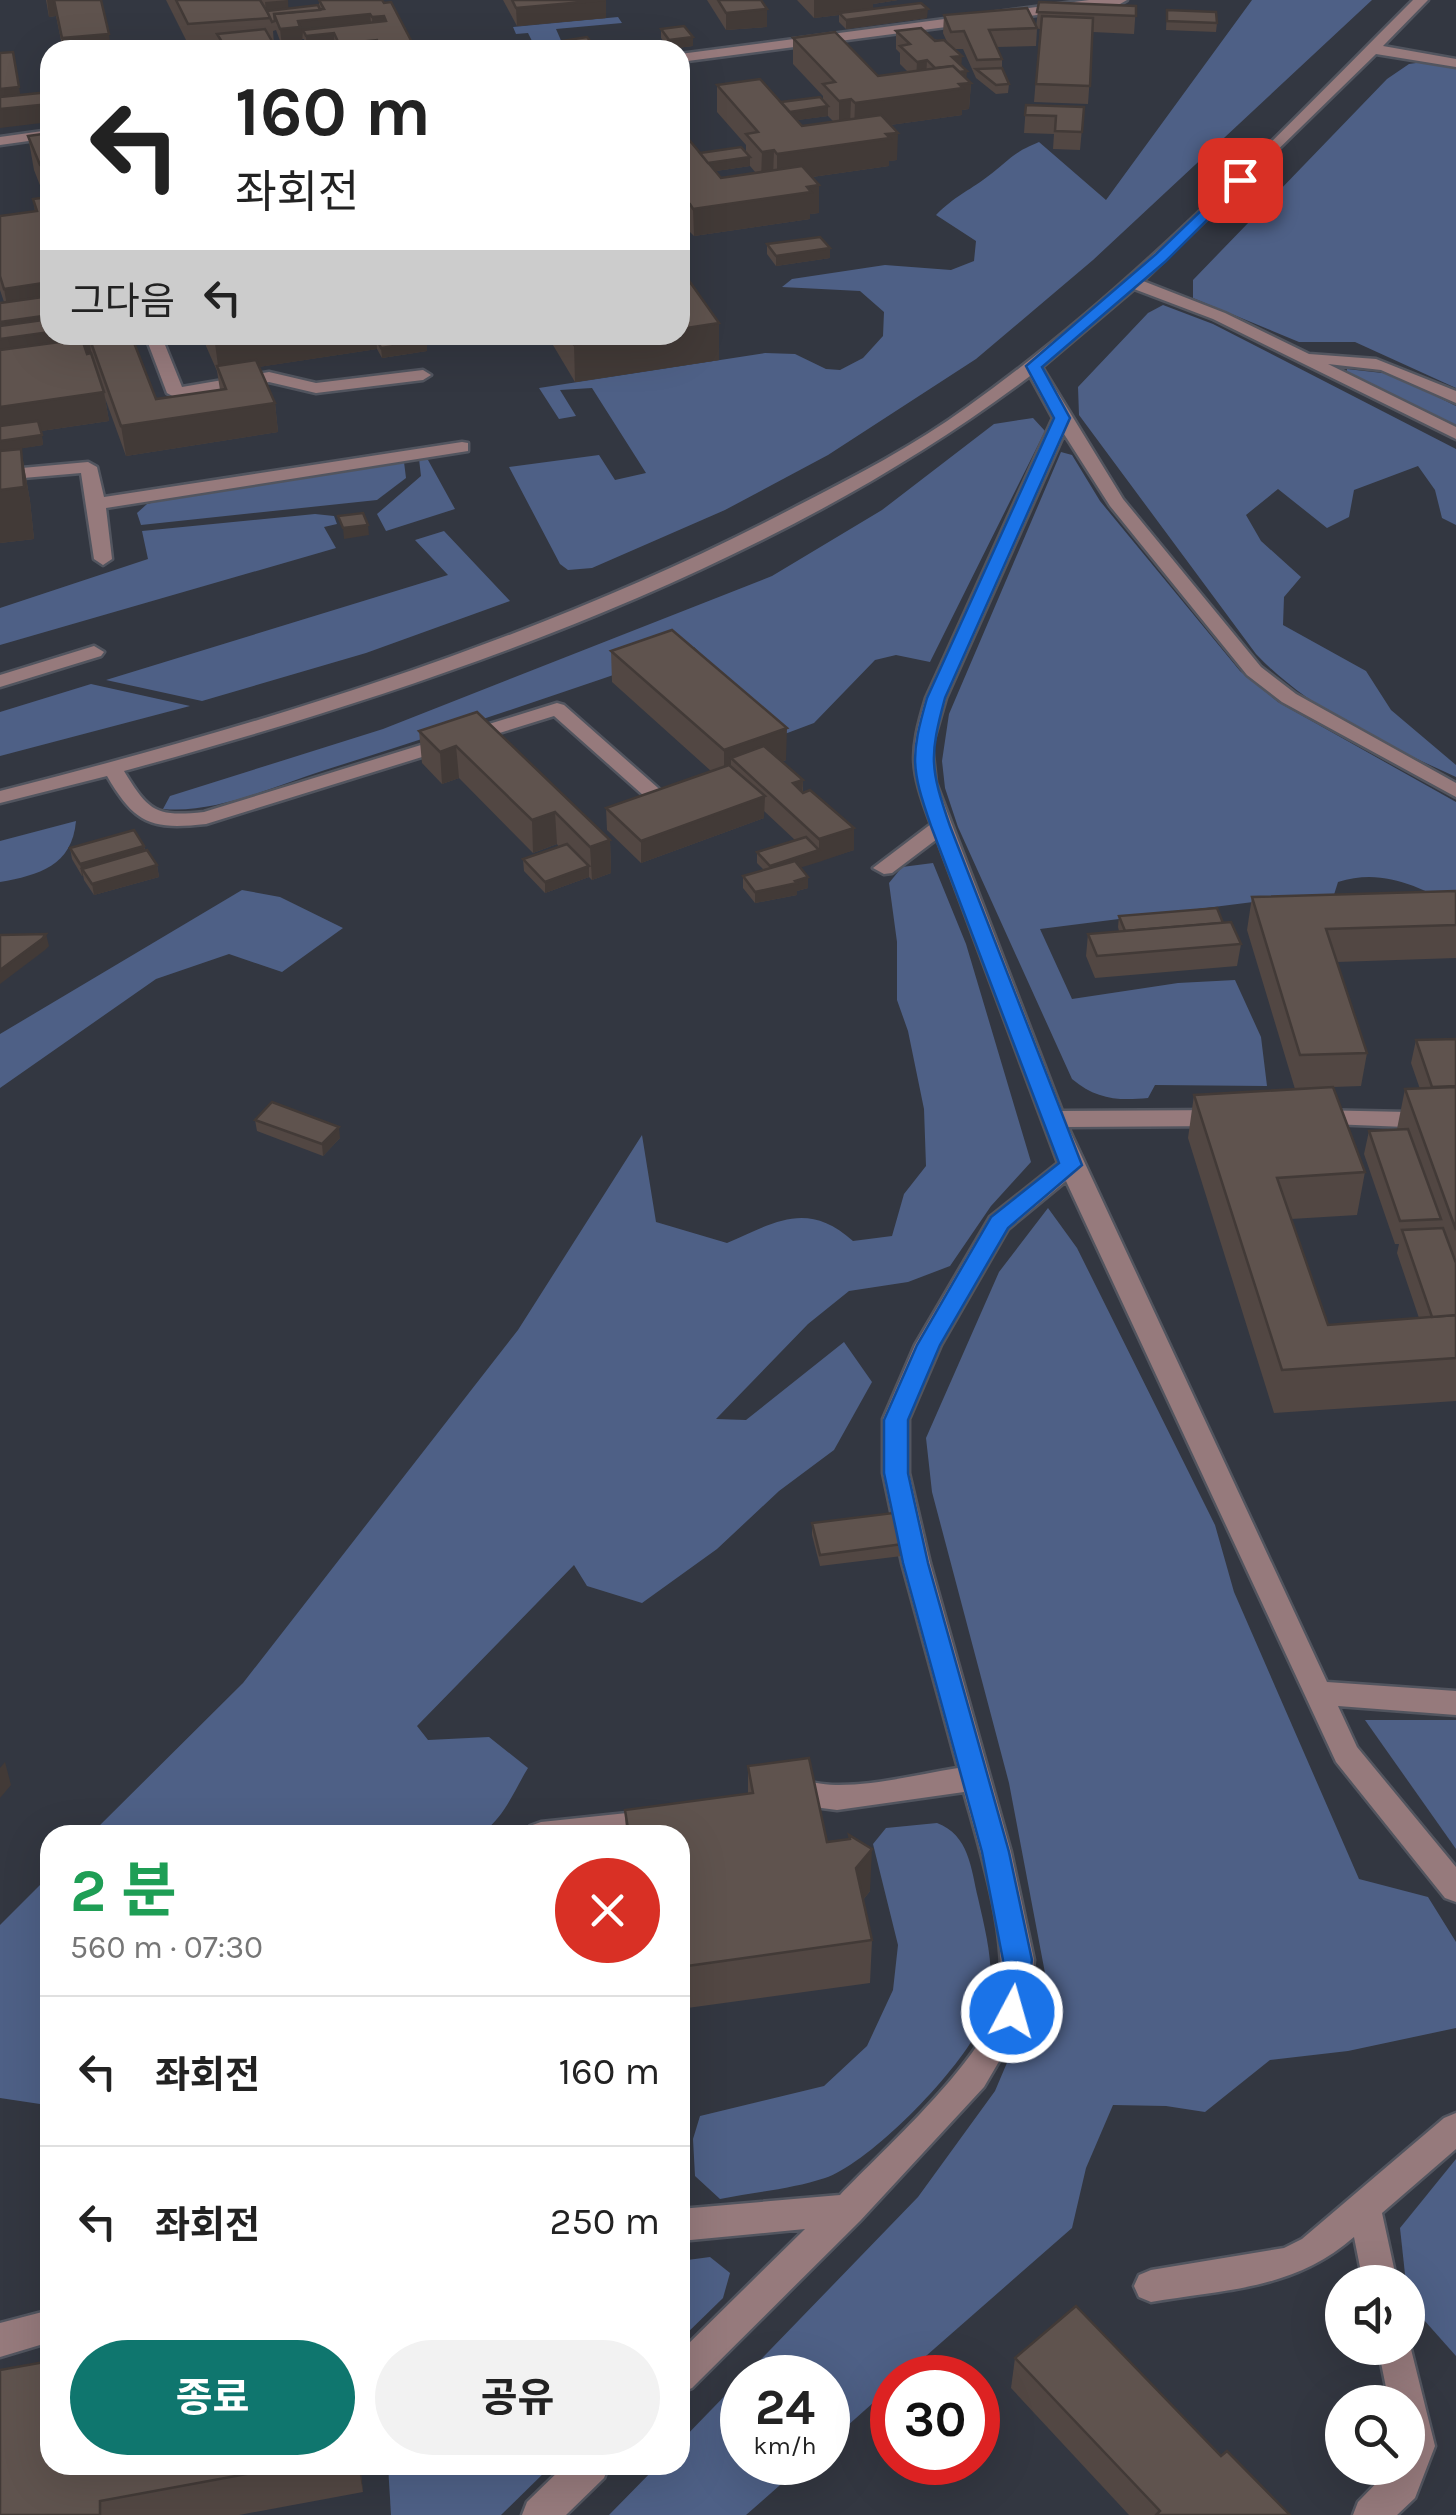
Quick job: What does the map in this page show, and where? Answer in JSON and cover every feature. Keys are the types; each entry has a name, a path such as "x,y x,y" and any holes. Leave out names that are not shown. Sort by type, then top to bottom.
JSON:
{"street":[{"path":"690,57 1120,0"},
{"path":"0,797 113,770 307,713 442,666 642,589 751,539 836,494 969,414 1034,366 1132,284 1421,0"},
{"path":"1373,49 1456,63"},
{"path":"0,141 40,135"},
{"path":"1132,284 1219,316 1456,434"},
{"path":"157,345 176,393 268,377 316,388 423,375"},
{"path":"1306,359 1352,357 1376,362 1456,398"},
{"path":"1034,366 1116,502 1254,672 1289,698 1456,791"},
{"path":"1062,418 936,698 922,746 926,783 1071,1165 1346,1754 1456,1889"},
{"path":"97,504 462,447"},
{"path":"0,475 88,466 103,559"},
{"path":"0,681 94,652"},
{"path":"113,770 136,809 148,817 206,818 558,710 660,799"},
{"path":"884,868 941,826"},
{"path":"1053,1119 1246,1118"},
{"path":"1284,1118 1456,1121"},
{"path":"690,2366 848,2210 973,2077 1012,2012 1018,1960 996,1852 900,1491 896,1420 928,1345 999,1222 1071,1165"},
{"path":"1318,1693 1456,1703"},
{"path":"753,1798 804,1790 837,1798 974,1778"},
{"path":"629,1825 690,1818"},
{"path":"1151,2286 1288,2262 1314,2250 1456,2128"},
{"path":"1364,2206 1376,2265"},
{"path":"690,2224 848,2210"},
{"path":"0,2340 40,2329"},
{"path":"540,2515 580,2475"},
{"path":"1371,2515 1402,2485"}],"shaded area":[{"path":"1252,0 1372,0 1093,260 976,359 828,455 725,510 592,568 568,570 560,564 509,467 599,455 615,480 646,473 592,388 560,390 576,416 559,419 539,388 765,353 795,354 826,369 840,370 863,358 883,336 884,312 860,291 782,287 792,279 885,265 951,270 974,261 976,241 936,215 1016,154 1039,142 1106,200"},
{"path":"618,17 622,23 556,29 561,40 532,40 528,33 516,34 513,27"},
{"path":"1423,62 1456,68 1456,388 1355,342 1299,342 1193,298 1193,280 1387,79 1409,64"},
{"path":"1163,305 1213,324 1456,449 1456,525 1442,518 1435,490 1418,466 1354,490 1349,517 1327,528 1278,489 1246,515 1261,541 1301,577 1284,597 1283,625 1366,671 1391,710 1456,765 1456,777 1324,709 1256,654 1079,415 1078,387 1148,313"},
{"path":"1347,369 1391,374 1456,406 1456,427 1347,373"},
{"path":"1033,418 1045,431 930,662 896,655 875,660 814,723 782,735 694,647 245,797 204,807 163,809 170,796 383,729 772,576 882,510 994,424"},
{"path":"1061,452 1072,455 1100,501 1240,671 1278,702 1456,802 1456,906 1399,881 1370,877 1338,882 1327,917 1261,901 1040,929 1072,999 1178,983 1235,980 1261,1037 1267,1086 1155,1085 1148,1098 1126,1099 1098,1095 1072,1079 958,827 945,788 942,761 949,714"},
{"path":"419,459 428,460 455,509 386,531 377,514 421,476"},
{"path":"404,462 406,478 377,500 141,525 137,513 147,504 163,500"},
{"path":"315,514 334,516 337,524 324,527 336,548 0,645 0,608 148,559 142,531"},
{"path":"444,531 510,601 366,653 202,701 106,680 448,575 415,540"},
{"path":"91,684 190,706 0,756 0,712"},
{"path":"76,821 68,849 51,866 0,882 0,841"},
{"path":"933,863 966,944 1031,1162 991,1206 950,1266 908,1282 849,1291 808,1324 716,1419 746,1420 844,1342 872,1382 834,1450 779,1491 717,1549 642,1603 587,1586 574,1565 417,1726 428,1740 489,1737 528,1768 491,1825 100,1825 243,1683 518,1330 642,1135 656,1222 727,1243 776,1222 806,1218 836,1228 853,1241 892,1236 904,1194 926,1166 924,1109 908,1031 897,1000 897,942 889,883 902,867"},
{"path":"242,890 280,897 343,928 282,972 229,954 156,979 0,1088 0,1034"},
{"path":"1048,1208 1077,1248 1215,1525 1234,1592 1359,1879 1428,1897 1456,1942 1456,2028 1348,2051 1270,2060 1205,2112 1166,2106 1113,2105 1086,2168 1072,2228 927,2355 870,2355 870,2406 850,2423 850,2355 765,2355 918,2197 995,2091 1045,1973 1009,1783 932,1492 926,1438 999,1272"},
{"path":"1365,1720 1456,1720 1456,1849"},
{"path":"937,1823 956,1836 967,1854 984,1924 991,1977 989,2004 981,2025 946,2076 921,2103 845,2168 812,2182 720,2199 695,2176 693,2139 700,2116 824,2086 867,2046 893,1990 898,1945 873,1844 886,1828"},
{"path":"40,1885 40,2104 0,2098 0,1925"},
{"path":"1456,2159 1456,2356 1425,2321 1425,2265 1404,2265 1400,2228"},
{"path":"710,2257 730,2273 723,2298 690,2330 690,2260"},
{"path":"720,2401 720,2485 780,2485 746,2515 609,2515 648,2475 690,2475 690,2432"},
{"path":"389,2475 542,2475 501,2515 391,2515"}],"building":[{"path":"54,0 101,0 109,34 62,38"},
{"path":"176,0 260,0 271,18 188,24"},
{"path":"319,0 391,2 411,40 337,40 334,33 306,36 303,30 386,21 384,16 298,21 300,27 280,29 274,14 324,9"},
{"path":"512,0 605,0 516,8"},
{"path":"718,0 761,0 767,9 726,13"},
{"path":"1039,2 1136,6 1136,16 1037,12"},
{"path":"921,3 928,9 846,20 839,13"},
{"path":"318,5 320,10 274,14 272,22 267,11"},
{"path":"1027,8 1037,28 989,30 1002,59 977,60 964,31 951,32 944,15"},
{"path":"1167,10 1216,12 1217,23 1167,21"},
{"path":"1042,16 1093,18 1090,86 1036,84"},
{"path":"684,26 693,37 669,40 661,29"},
{"path":"921,28 935,41 944,40 962,56 952,57 967,71 959,72 953,66 935,68 927,60 917,62 900,46 910,44 896,31"},
{"path":"265,29 271,40 221,40 217,34"},
{"path":"835,32 878,76 953,66 971,83 959,84 963,88 855,103 851,99 839,101 823,84 835,82 793,38"},
{"path":"13,52 19,87 0,89 0,53"},
{"path":"1002,68 1009,84 996,85 976,69"},
{"path":"760,79 802,126 881,115 898,133 886,134 890,138 777,154 774,150 762,152 746,134 758,132 717,85"},
{"path":"40,93 40,105 0,109 0,97"},
{"path":"820,97 828,106 790,112 781,102"},
{"path":"1026,105 1084,107 1082,132 1055,131 1056,116 1025,115"},
{"path":"40,134 40,165 28,136"},
{"path":"690,141 721,178 802,166 819,185 807,187 811,192 693,209"},
{"path":"741,147 750,157 708,163 700,153"},
{"path":"40,198 40,284 4,289 0,276 0,216 37,211 33,199"},
{"path":"820,237 830,248 776,256 767,244"},
{"path":"690,282 719,323 690,327"},
{"path":"40,297 40,316 0,322 0,303"},
{"path":"40,320 40,333 0,339 0,326"},
{"path":"84,345 87,354 91,353 104,392 0,407 0,350"},
{"path":"92,345 135,345 156,399 226,389 217,366 256,360 275,403 121,426"},
{"path":"38,421 42,435 0,441 0,426"},
{"path":"21,449 24,487 0,490 0,451"},
{"path":"363,513 368,525 343,528 338,516"},
{"path":"672,630 787,728 724,750 611,651"},
{"path":"477,712 610,840 590,847 555,812 532,820 456,746 440,752 419,731"},
{"path":"764,746 803,780 793,783 803,793 810,790 854,828 819,839 731,758"},
{"path":"729,765 765,796 641,841 606,808"},
{"path":"134,830 144,846 80,864 70,848"},
{"path":"806,837 819,850 770,866 757,852"},
{"path":"567,844 589,866 545,882 523,859"},
{"path":"147,850 157,865 92,884 82,869"},
{"path":"795,861 808,877 797,883 755,892 743,876"},
{"path":"1456,891 1456,925 1326,929 1367,1053 1300,1055 1252,897"},
{"path":"1217,908 1223,923 1125,931 1119,916"},
{"path":"1231,922 1241,944 1097,956 1088,934"},
{"path":"46,934 42,939 0,970 0,935"},
{"path":"1456,1039 1456,1086 1432,1087 1416,1040"},
{"path":"1333,1087 1365,1172 1277,1178 1328,1325 1456,1315 1456,1358 1282,1370 1194,1095"},
{"path":"1456,1087 1456,1230 1405,1089"},
{"path":"272,1102 339,1127 322,1144 255,1120"},
{"path":"1408,1129 1441,1219 1400,1221 1369,1131"},
{"path":"1443,1228 1456,1263 1456,1315 1432,1317 1402,1230"},
{"path":"893,1513 903,1544 820,1555 812,1523"},
{"path":"809,1758 827,1842 850,1839 849,1835 872,1849 856,1868 872,1940 690,1966 690,1825 627,1825 625,1810 753,1793 748,1766"},
{"path":"1076,2306 1221,2456 1227,2451 1290,2515 1156,2515 1160,2511 1015,2358"},
{"path":"40,2363 40,2475 241,2475 100,2501 100,2515 0,2515 0,2370"}],"route":[{"path":"1012,2012 1018,1960 996,1852 916,1563 896,1473 896,1420 928,1345 999,1222 1071,1165 941,826 926,783 922,746 936,698 1062,418 1034,366 1161,258 1240,180"}]}
